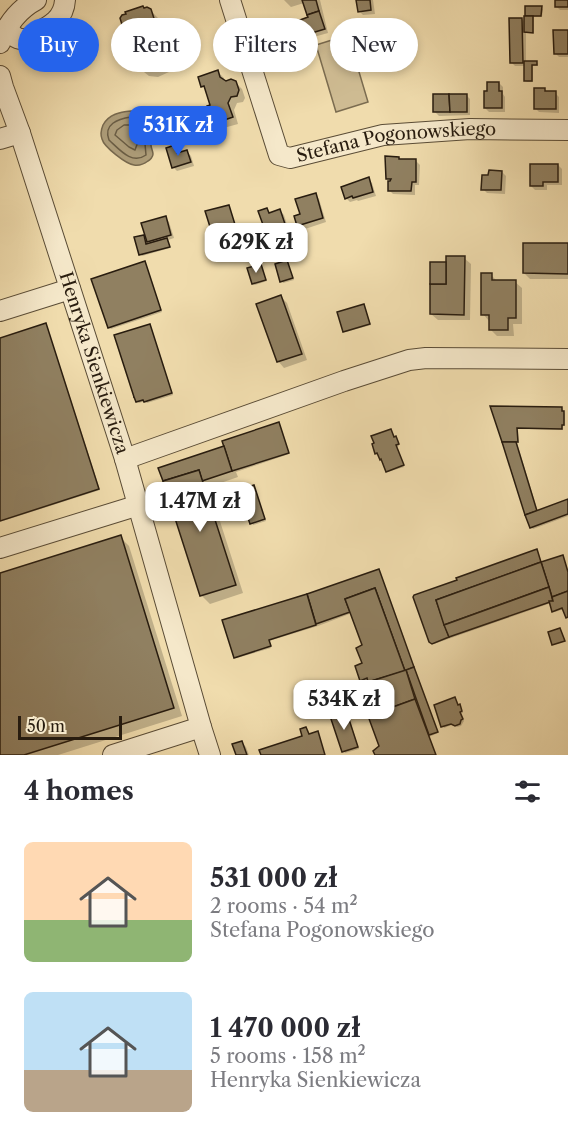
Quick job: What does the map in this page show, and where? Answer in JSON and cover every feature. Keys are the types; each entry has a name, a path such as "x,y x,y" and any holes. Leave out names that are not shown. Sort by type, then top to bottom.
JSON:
{"street":[{"path":"35,0 19,12 3,35 14,36 20,40 51,25 62,12 64,0"},
{"name":"Stefana Pogonowskiego","path":"230,0 279,154 290,158 383,135 470,129 568,130"},
{"name":"Henryka Sienkiewicza","path":"0,76 125,459 210,755"},
{"path":"0,139 20,133"},
{"path":"0,311 70,289"},
{"path":"125,459 409,360 426,358 568,359"},
{"path":"0,548 139,505"},
{"path":"113,755 201,727"}],"shaded area":[{"path":"330,41 330,72 359,72 368,102 336,112 318,52 318,44"}],"water":[{"path":"131,111 149,115 154,119 159,130 151,145 152,157 140,165 130,164 116,155 101,135 103,125 108,118"}],"building":[{"path":"302,0 316,0 319,11 307,15"},
{"path":"356,0 370,0 371,10 358,12"},
{"path":"555,0 568,0 568,7 555,7"},
{"path":"143,6 151,9 154,18 120,18 126,14 125,12"},
{"path":"525,6 542,6 541,16 525,16"},
{"path":"319,11 325,29 318,31 318,18 305,18 308,17 307,15"},
{"path":"524,16 533,16 533,33 524,32"},
{"path":"509,18 522,18 523,63 510,63"},
{"path":"553,30 568,30 568,54 554,54"},
{"path":"524,61 537,61 537,65 532,65 532,81 524,81"},
{"path":"219,72 220,77 226,81 231,79 236,81 239,90 237,96 231,97 228,103 233,117 213,124 204,86 201,87 198,77"},
{"path":"487,82 499,82 499,91 502,91 502,108 484,108 484,91 487,91"},
{"path":"534,88 556,91 556,109 534,109"},
{"path":"433,94 449,94 450,112 433,112"},
{"path":"449,94 467,94 467,112 450,112"},
{"path":"175,145 177,153 187,150 191,162 172,168 166,148"},
{"path":"385,156 416,159 416,182 412,182 411,191 388,191 388,181 391,179 386,179"},
{"path":"530,164 558,164 558,182 543,182 543,186 530,186"},
{"path":"489,170 502,171 501,190 481,190 482,175 488,175"},
{"path":"369,177 373,192 345,199 341,187"},
{"path":"316,193 323,218 297,226 294,216 300,214 295,199"},
{"path":"229,205 237,231 219,237 217,228 211,230 205,211"},
{"path":"267,208 269,213 280,209 286,227 266,233 258,211"},
{"path":"166,216 171,235 147,242 141,223"},
{"path":"144,235 146,244 167,238 170,247 139,255 134,237"},
{"path":"523,243 568,243 568,274 523,273"},
{"path":"446,256 465,256 464,315 430,314 430,284 446,284"},
{"path":"287,260 293,278 280,282 275,264"},
{"path":"145,261 161,310 108,328 91,279"},
{"path":"430,262 446,262 446,284 430,284"},
{"path":"261,264 266,280 252,284 247,268"},
{"path":"481,273 492,273 492,280 516,280 516,318 508,318 508,330 489,330 489,315 481,315"},
{"path":"281,295 302,354 277,362 256,304"},
{"path":"364,304 370,324 343,332 337,312"},
{"path":"46,323 99,489 0,521 0,338"},
{"path":"150,324 172,393 144,402 143,400 136,402 114,335"},
{"path":"490,406 562,407 564,425 562,429 517,428 518,442 502,442"},
{"path":"279,422 289,453 232,471 222,441"},
{"path":"391,429 399,444 396,445 404,465 386,472 381,459 377,453 375,454 371,436"},
{"path":"502,442 516,442 537,511 525,515"},
{"path":"224,446 232,471 202,481 199,470 163,481 158,468"},
{"path":"199,470 236,585 200,596 163,481"},
{"path":"254,485 265,519 250,524 239,490"},
{"path":"568,499 568,514 530,528 525,515"},
{"path":"121,535 174,708 24,755 0,755 0,573"},
{"path":"537,549 541,562 436,600 449,637 432,644 429,642 414,595"},
{"path":"563,555 568,572 568,591 552,597 541,562"},
{"path":"541,562 549,587 444,625 436,600"},
{"path":"379,569 414,667 405,671 375,588 345,599 350,612 316,624 307,594"},
{"path":"549,587 553,601 449,637 444,625"},
{"path":"375,588 405,671 368,682 367,678 360,681 355,666 362,663 356,648 362,645 345,599"},
{"path":"568,591 568,617 566,618 562,608 552,612 549,601 553,601 552,597"},
{"path":"307,594 316,625 269,640 271,646 234,658 222,620"},
{"path":"560,628 565,641 552,645 548,632"},
{"path":"414,667 438,732 429,735 406,670"},
{"path":"406,670 415,699 377,713 369,690 349,697 346,689"},
{"path":"455,697 458,705 460,704 463,719 455,726 451,724 441,727 434,705"},
{"path":"415,699 436,755 375,755 373,751 379,746 368,716"},
{"path":"346,710 358,747 342,752 330,716"},
{"path":"306,727 309,734 318,731 325,755 261,755 259,750 302,736 300,729"},
{"path":"242,741 247,755 236,755 232,744"}]}
